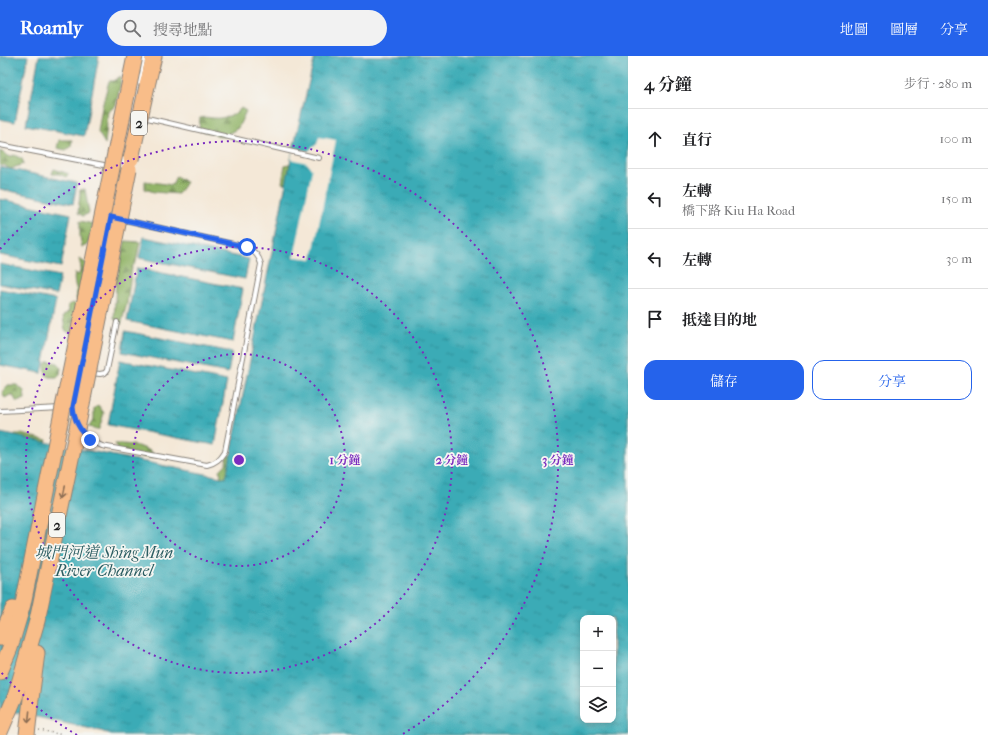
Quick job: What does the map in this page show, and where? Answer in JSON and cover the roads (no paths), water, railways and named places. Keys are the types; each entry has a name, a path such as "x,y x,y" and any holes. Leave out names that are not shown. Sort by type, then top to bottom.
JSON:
{"highway":[{"name":"2","path":"0,672 10,648 23,604 135,56"},
{"name":"2","path":"0,732 20,684 41,604 154,56"},
{"path":"0,638 27,581"},
{"path":"27,735 41,604"}],"lane":[{"path":"111,217 247,247 254,251 259,257 261,264 225,451 221,458 214,463 206,465 102,446 90,440 81,432 74,415 73,407 80,371 111,217 133,114 144,56"},
{"path":"133,114 319,158"},
{"path":"0,145 121,169"},
{"path":"80,371 100,374 107,370 117,322"},
{"path":"0,411 73,407"}],"water":[{"path":"0,56 28,56 15,122 0,119"},
{"path":"39,56 99,56 84,136 26,125"},
{"name":"城門河道 Shing Mun River Channel","path":"315,56 628,56 628,735 111,735 101,731 0,709 0,433 226,478 293,149"},
{"path":"0,167 77,183 73,204 0,189"},
{"path":"0,199 71,214 61,267 0,255"},
{"path":"144,237 249,259 245,279 139,258"},
{"path":"0,264 60,276 56,295 0,284"},
{"path":"137,268 243,289 233,342 127,321"},
{"path":"0,289 56,300 42,373 0,365"},
{"path":"125,331 232,352 228,373 122,352"},
{"path":"120,360 227,381 215,445 108,425"}]}
